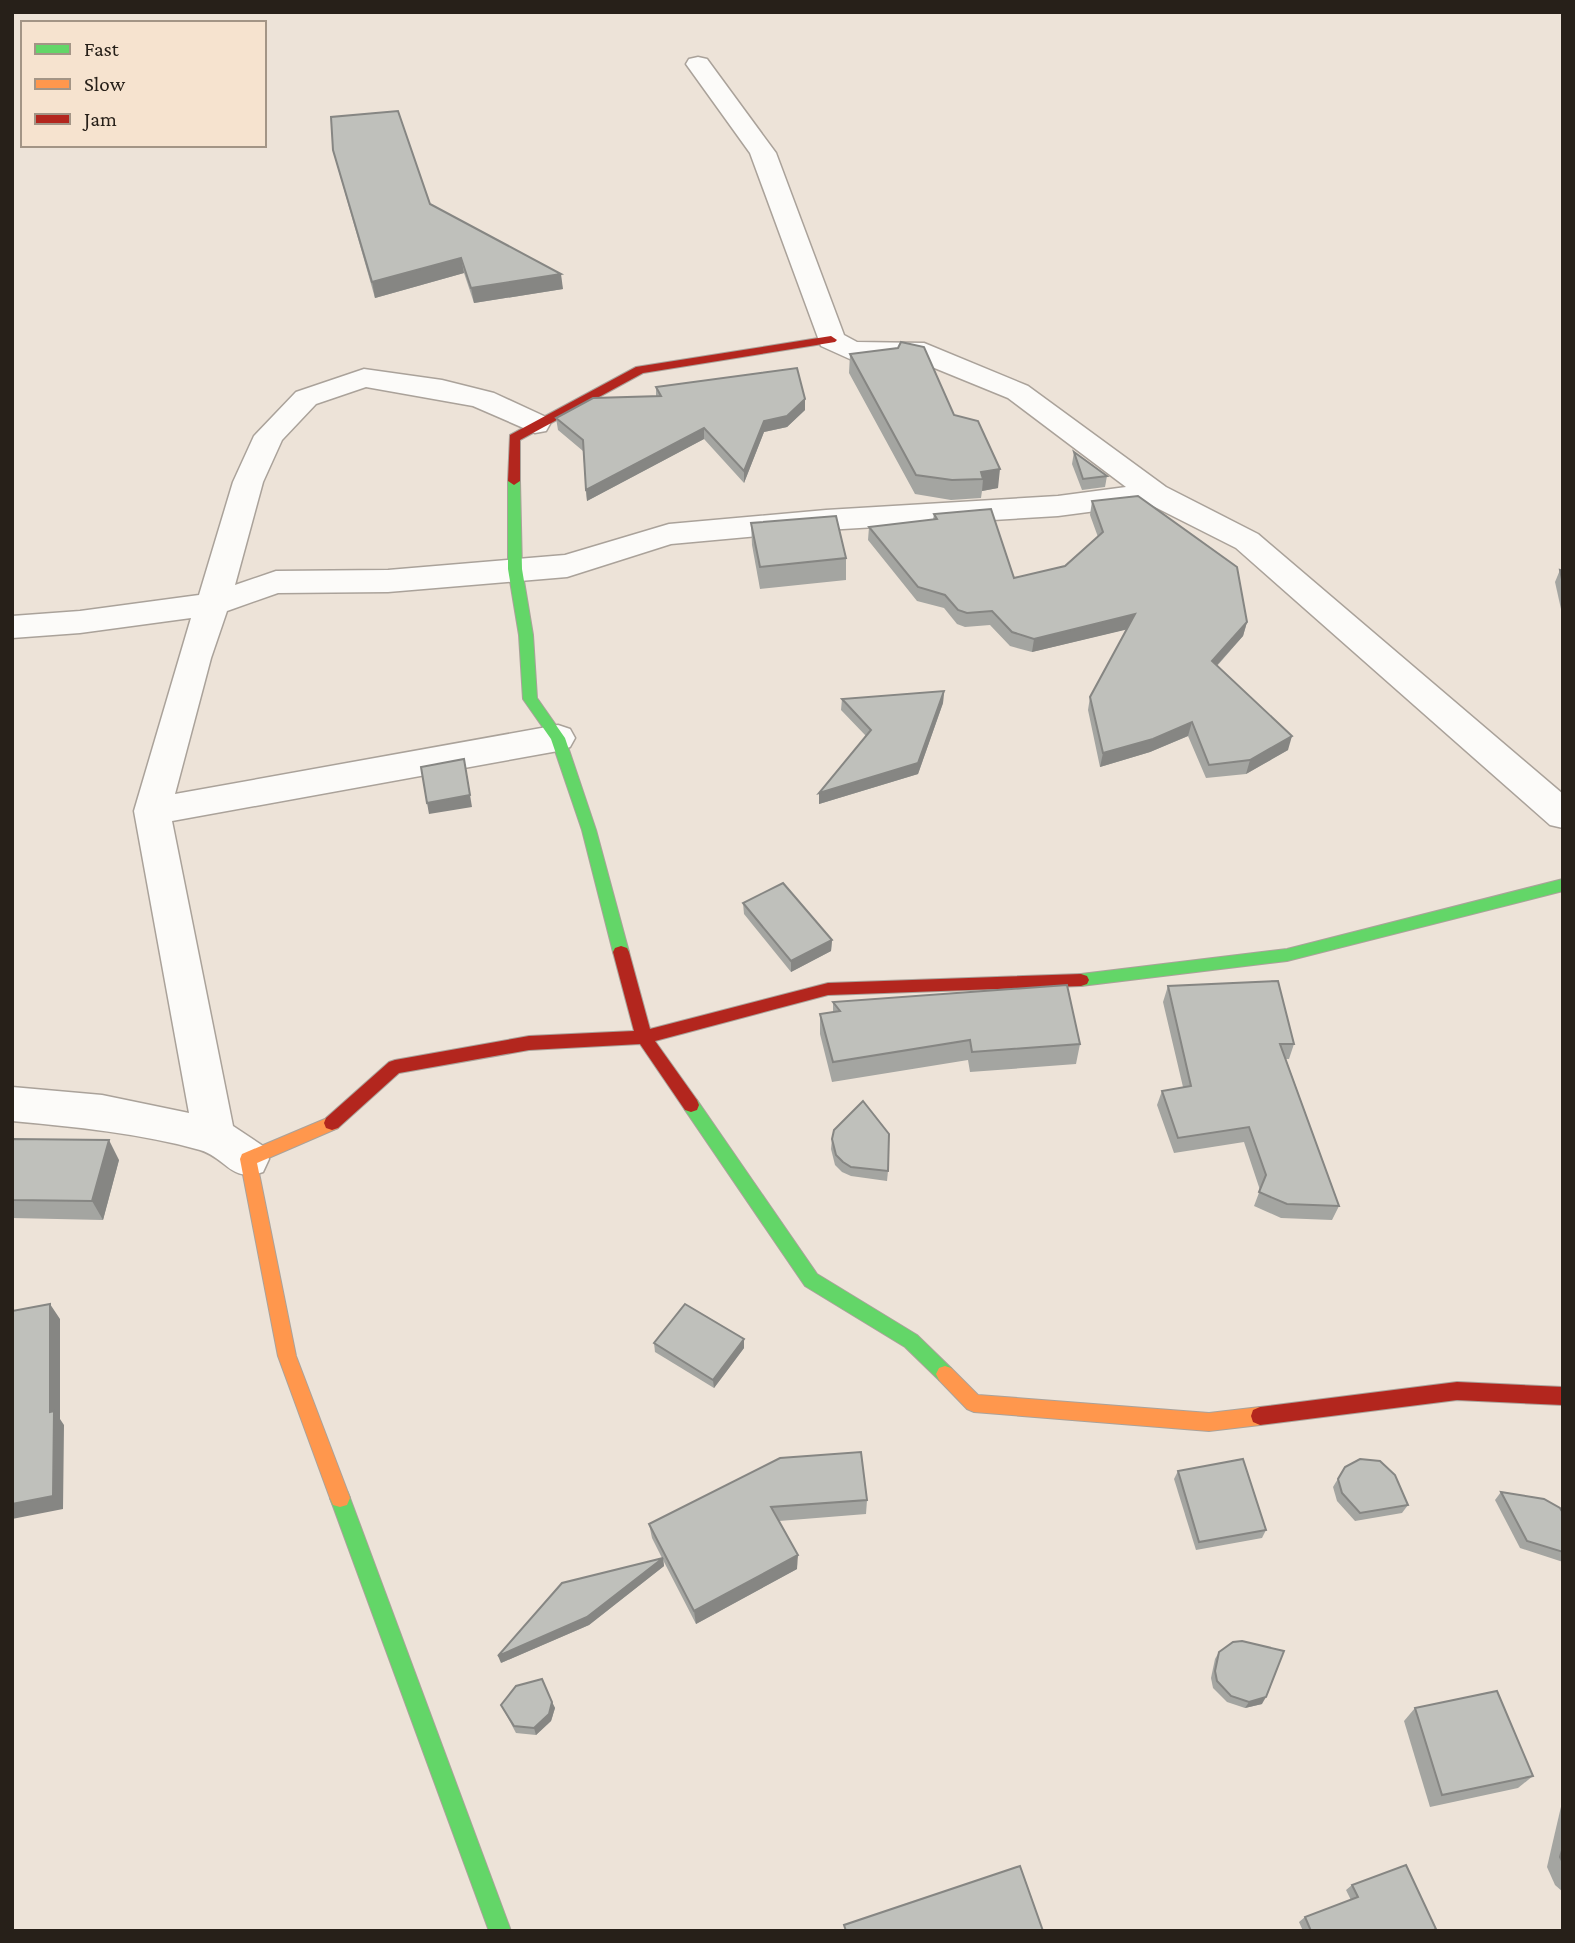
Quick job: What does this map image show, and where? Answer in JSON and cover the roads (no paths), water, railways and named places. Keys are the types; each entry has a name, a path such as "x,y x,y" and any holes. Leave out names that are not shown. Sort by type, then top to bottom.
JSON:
{"street":[{"path":"698,64 763,152 831,340"},
{"path":"1563,815 1247,541 1155,494 1018,391 914,349 852,351 831,340 640,370 535,424 514,438 515,569 526,635 530,699 558,738 589,830 644,1037 811,1280 911,1341 974,1403 1209,1422 1457,1391 1563,1396"},
{"path":"214,1136 152,811 194,658 253,470 269,436 306,398 363,378 442,388 483,399 535,424"},
{"path":"12,627 80,622 213,604 276,582 388,581 567,566 669,534 852,518 1058,506 1155,494"},
{"path":"152,811 558,738"},
{"path":"248,1159 338,1120 395,1067 529,1043 644,1037 828,989 988,981 1087,980 1287,955 1563,886"},
{"path":"12,1104 102,1112 214,1136 248,1159 287,1356 500,1931"}]}
